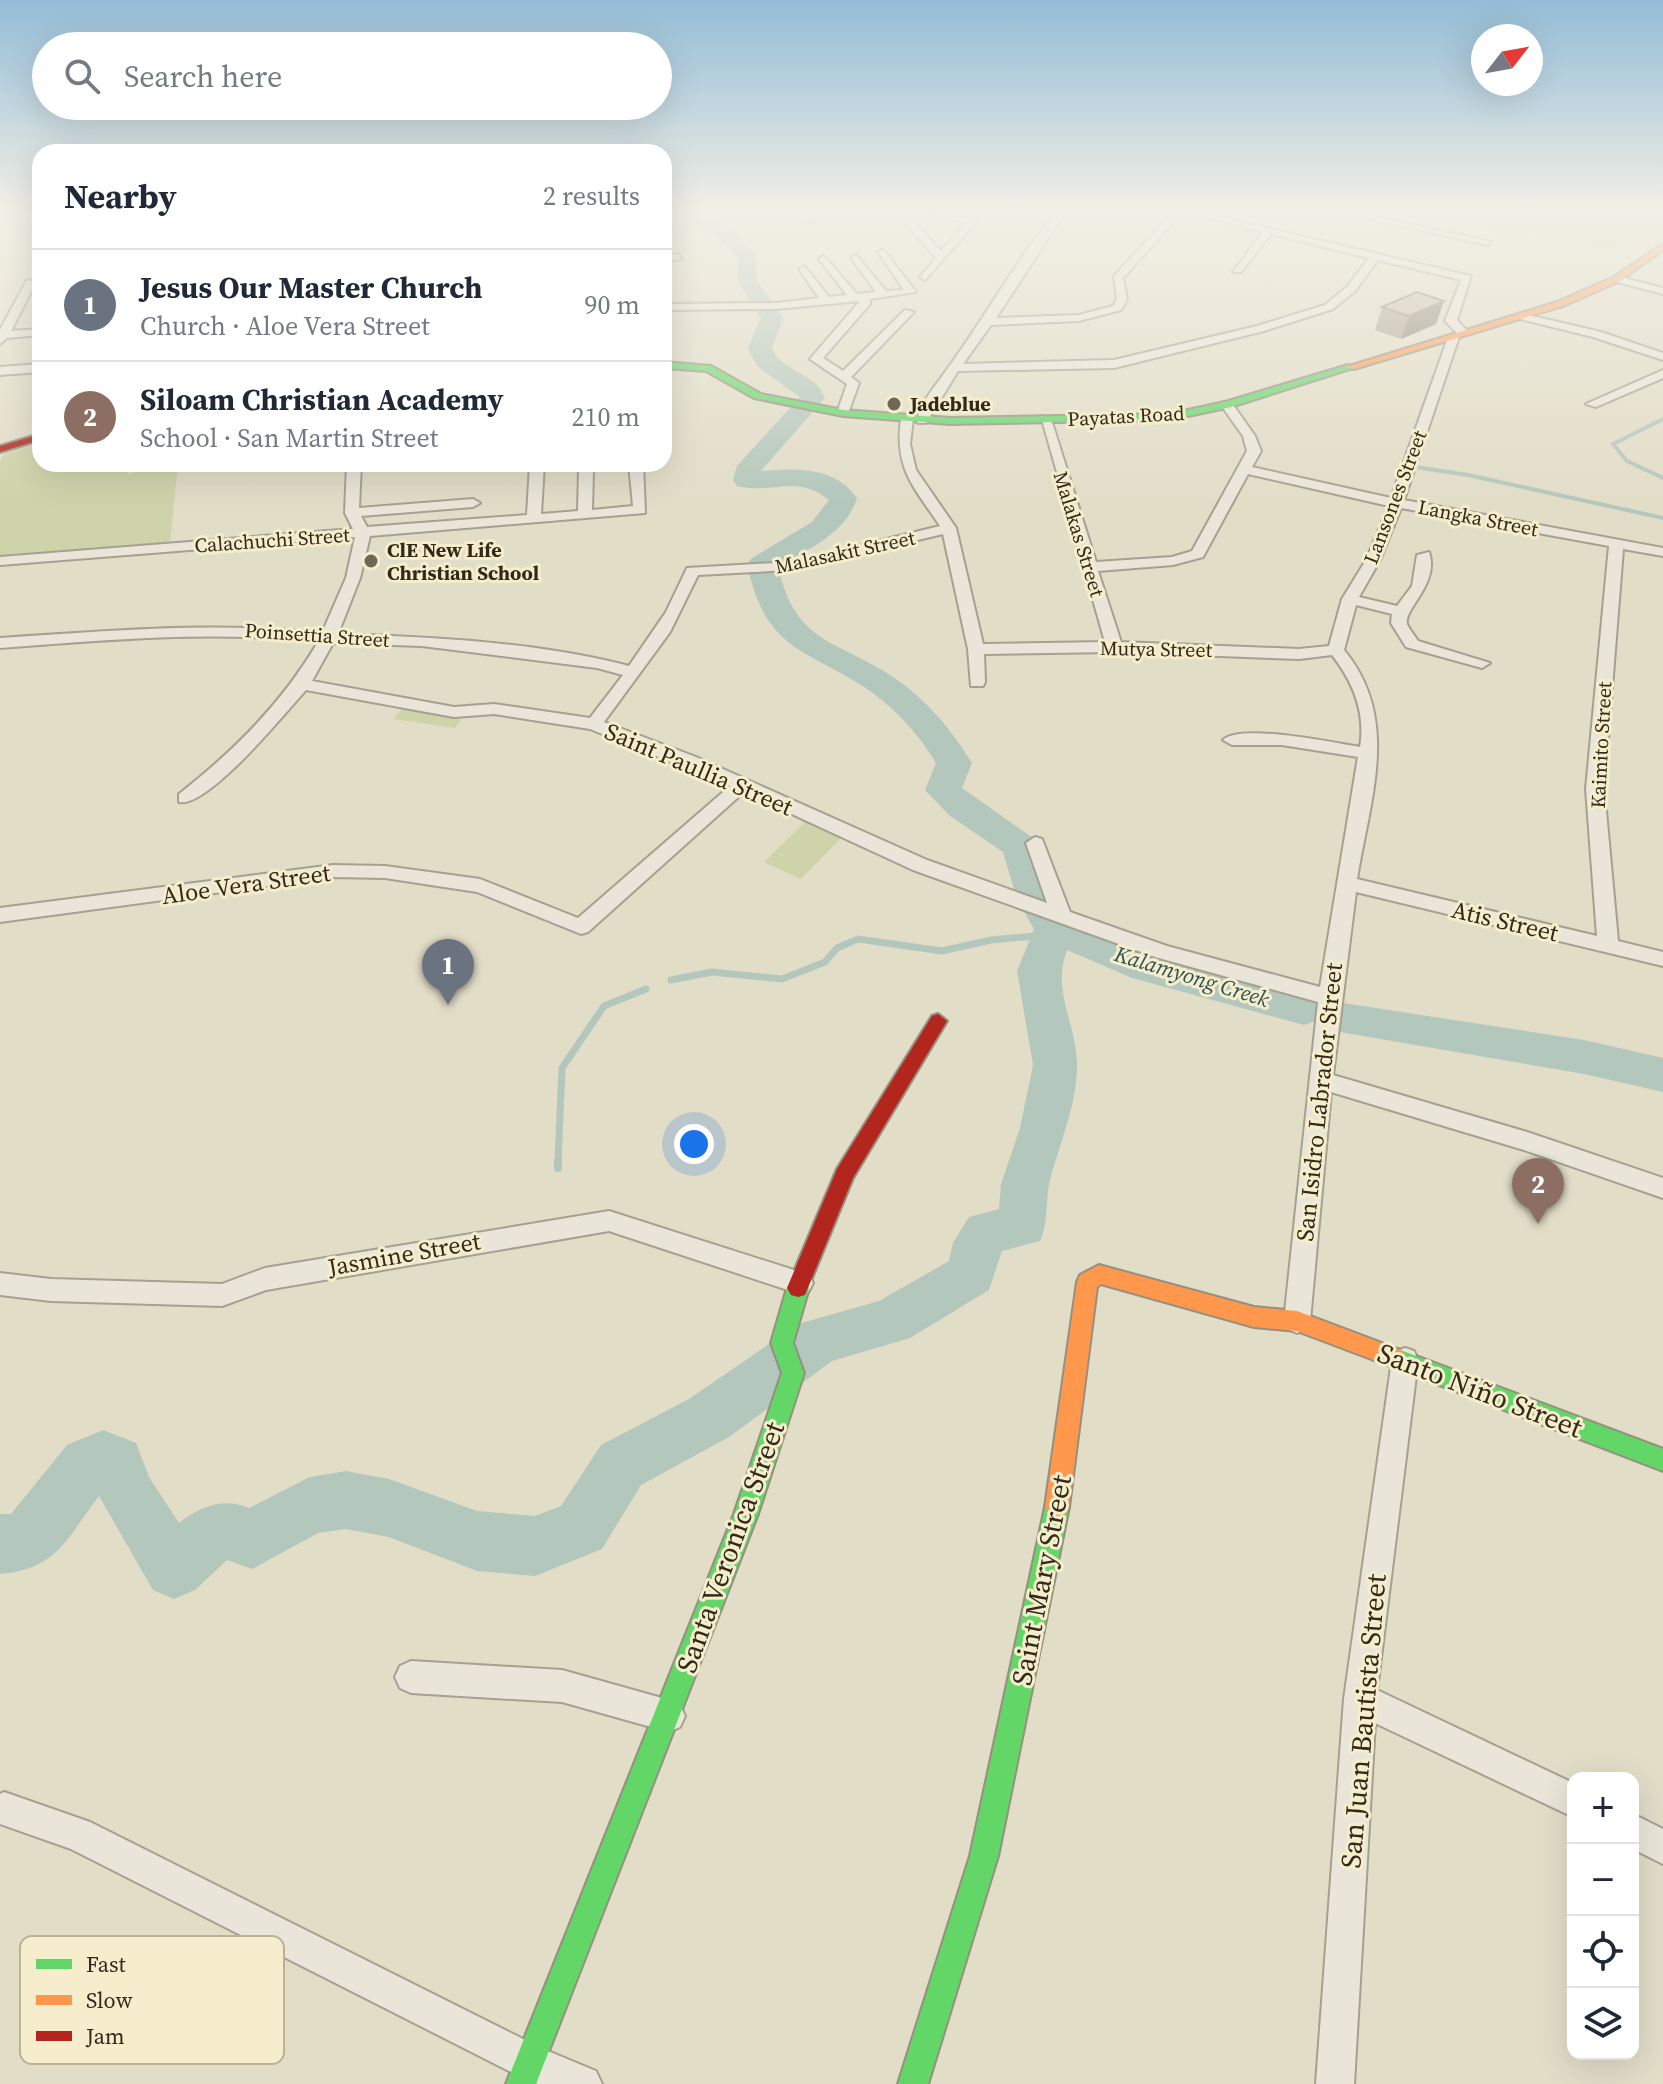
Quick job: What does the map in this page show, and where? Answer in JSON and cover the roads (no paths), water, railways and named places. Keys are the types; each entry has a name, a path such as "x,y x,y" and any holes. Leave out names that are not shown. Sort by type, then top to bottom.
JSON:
{"main road":[{"name":"Payatas Road","path":"672,366 708,368 758,396 843,413 914,420 1169,417 1227,405 1539,310"},
{"path":"0,449 32,439"},
{"name":"Santa Veronica Street","path":"526,2073 758,1485 772,1425 793,1373 782,1343 800,1283 844,1175 938,1021"},
{"name":"Saint Mary Street","path":"913,2084 984,1856 1060,1491 1087,1282 1099,1274 1254,1317 1297,1321"},
{"name":"Santo Niño Street","path":"1297,1321 1663,1460"}],"street":[{"path":"2,338 16,310"},
{"path":"843,413 853,383 846,375 816,359 859,310"},
{"path":"977,682 976,649 949,528 909,470 904,444 914,420 996,310"},
{"path":"988,322 1079,318 1108,310"},
{"path":"953,368 1114,364 1260,329 1319,310"},
{"path":"1455,310 1451,321 1459,335"},
{"path":"846,375 909,312"},
{"path":"1520,316 1597,334 1663,357"},
{"path":"2,338 32,333"},
{"name":"Lansones Street","path":"1336,650 1350,599 1373,560 1397,502 1459,335"},
{"path":"0,371 32,369"},
{"path":"1592,404 1663,374"},
{"path":"1089,567 1173,561 1198,554 1247,470 1254,451 1249,436 1227,405"},
{"name":"Malakas Street","path":"1045,419 1114,647"},
{"name":"Langka Street","path":"1247,470 1663,552"},
{"path":"185,798 227,765 302,684 328,638 353,578 363,533 352,513 354,472"},
{"path":"534,517 537,472"},
{"path":"585,515 586,472"},
{"name":"Calachuchi Street","path":"0,561 640,510 637,472"},
{"path":"352,513 473,503"},
{"name":"Malasakit Street","path":"631,672 667,627 683,599 692,571 792,566 949,528"},
{"name":"Kaimito Street","path":"1608,946 1595,789 1616,544"},
{"path":"1424,555 1423,580 1413,601 1400,611 1399,623 1412,644 1482,663"},
{"path":"1350,599 1400,611"},
{"name":"Poinsettia Street","path":"0,643 202,630 253,630 328,638 422,641 586,661 631,672"},
{"name":"Mutya Street","path":"976,649 1114,647 1299,654 1336,650"},
{"path":"1336,650 1359,678 1368,701 1371,732 1346,883"},
{"path":"594,724 631,672"},
{"name":"Saint Paullia Street","path":"302,684 454,712 494,709 594,724 743,784 920,865 1162,952 1329,997"},
{"path":"1232,740 1282,740 1367,753"},
{"name":"Aloe Vera Street","path":"0,915 141,898 295,874 346,871 385,872 480,886 581,927 743,784"},
{"path":"1035,843 1049,911"},
{"name":"Atis Street","path":"1346,883 1663,959"},
{"name":"San Isidro Labrador Street","path":"1297,1321 1329,997 1346,883"},
{"path":"1320,1080 1527,1141 1663,1188"},
{"name":"Jasmine Street","path":"0,1284 51,1290 222,1295 265,1279 498,1237 609,1221 800,1283"},
{"name":"San Juan Bautista Street","path":"1335,2084 1360,1699 1405,1360"},
{"path":"411,1677 552,1684 669,1716"},
{"path":"1360,1699 1567,1797"},
{"path":"4,1809 78,1834 269,1936"},
{"path":"1639,1834 1663,1847"},
{"path":"284,1944 526,2073 583,2084"}],"waterway":[{"name":"Kalamyong Creek","path":"767,310 772,318 760,348 765,361 810,389 813,398 746,472 747,480 798,476 819,481 843,498 839,509 822,528 762,564 772,601 792,631 803,640 880,683 905,702 927,725 954,763 943,790 963,808 999,829 1020,847 1037,899 1054,929"},
{"path":"1663,419 1613,444 1627,461 1663,478"},
{"path":"1409,466 1468,475 1663,518"},
{"path":"671,980 712,972 782,979 825,962 837,948 858,939 942,951 991,940 1036,936 1054,929"},
{"path":"0,1544 26,1542 87,1465 103,1457 116,1462 126,1492 174,1569 217,1532 238,1533 252,1539 310,1506 346,1500 389,1508 477,1541 535,1546 581,1528 621,1465 709,1418 817,1341 891,1321 971,1274 978,1243 987,1232 1022,1226 1025,1184 1043,1128 1055,1065 1038,971 1054,929"},
{"name":"Kalamyong Creek","path":"1054,929 1147,967 1304,1009"},
{"path":"558,1162 562,1068 604,1006 646,989"},
{"name":"Kalamyong Creek","path":"1343,1019 1584,1057 1663,1075"},
{"path":"558,1162 558,1168"}],"place":[{"name":"Jadeblue","path":"894,404"},
{"name":"ClE New Life Christian School","path":"371,561"},
{"name":"Jesus Our Master Church","path":"448,1005"},
{"name":"Siloam Christian Academy","path":"1538,1224"}]}
